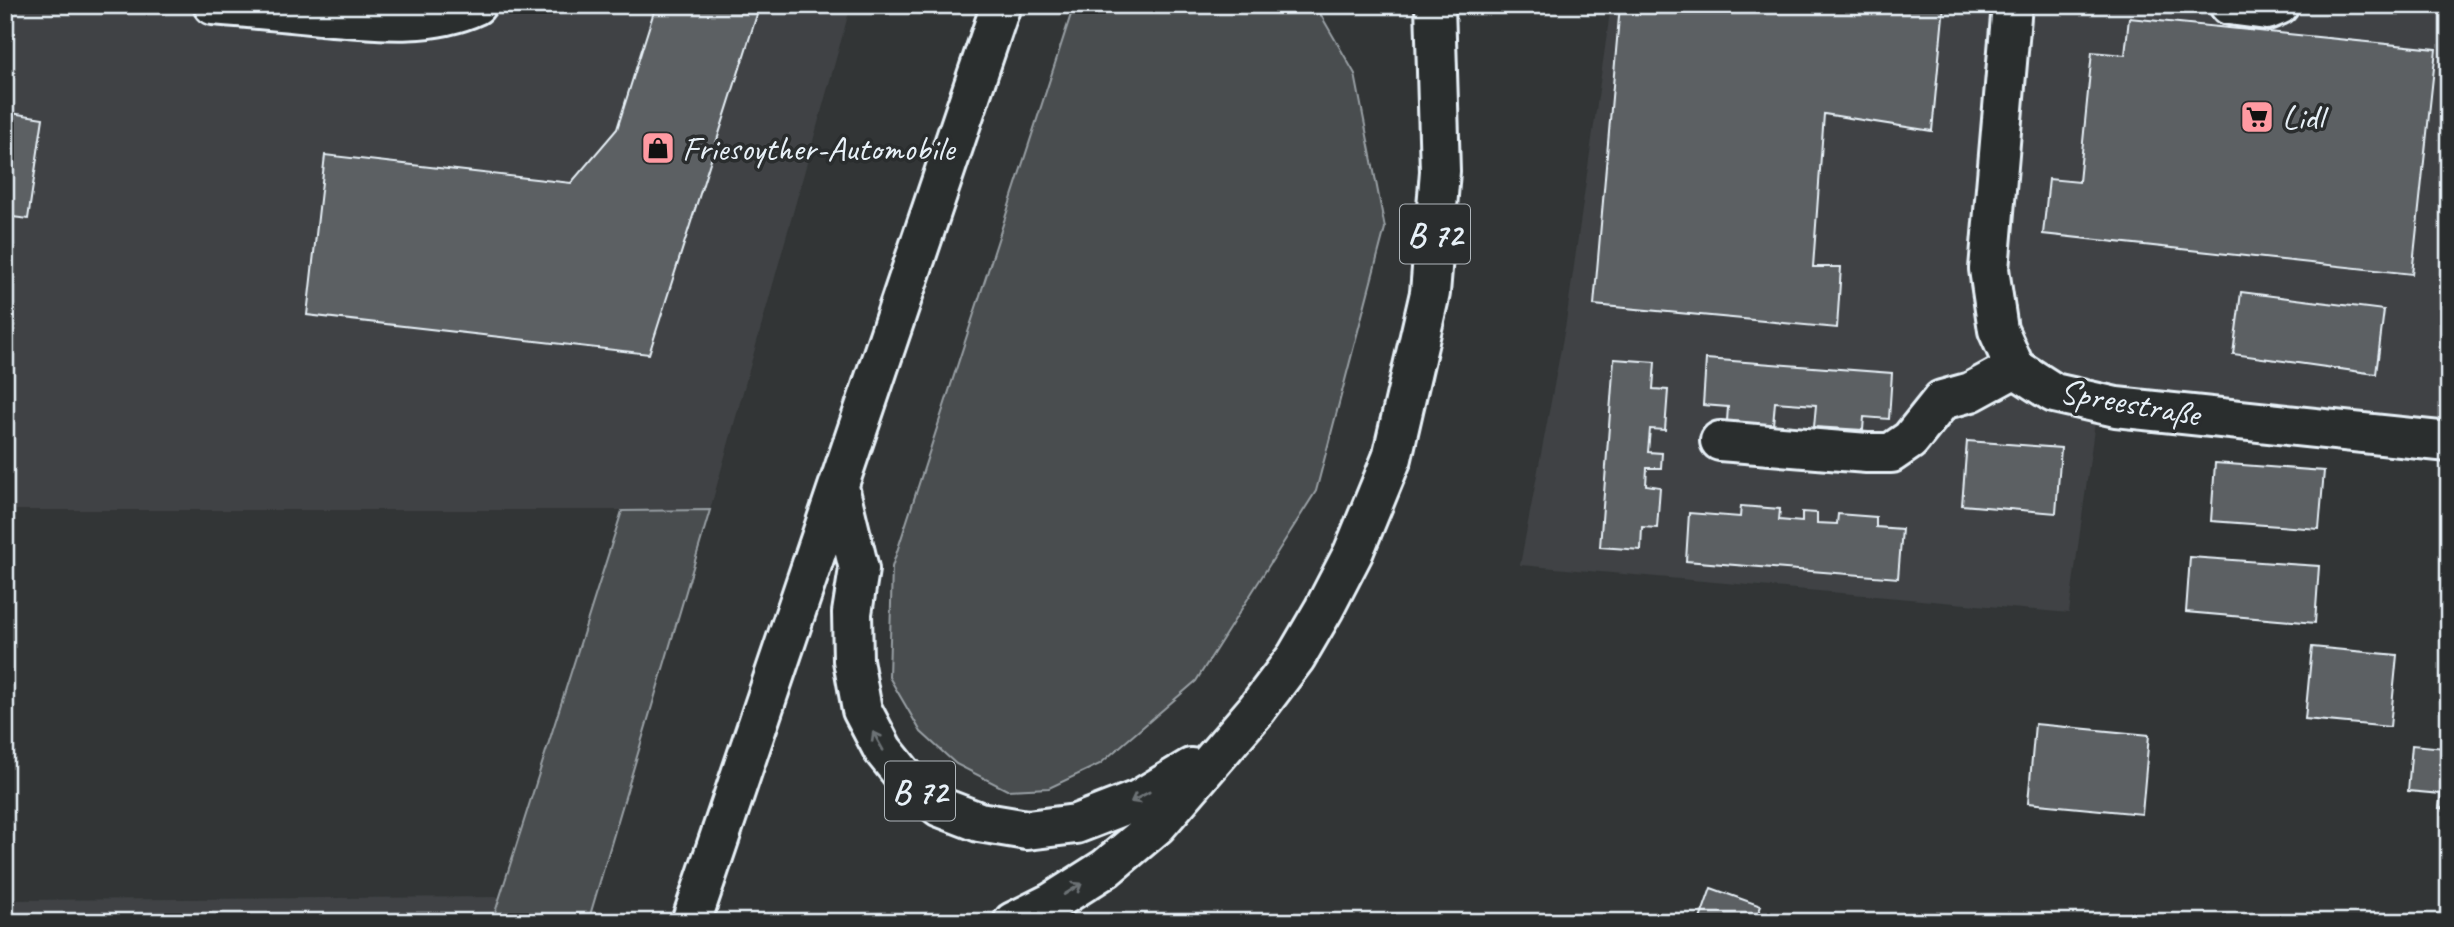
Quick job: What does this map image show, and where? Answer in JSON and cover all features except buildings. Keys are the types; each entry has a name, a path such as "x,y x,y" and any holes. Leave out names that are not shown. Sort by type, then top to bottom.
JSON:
{"main road":[{"path":"213,5 368,19 419,19 462,12 476,5"},
{"path":"691,922 1001,5"},
{"name":"B 72","path":"1013,922 1052,903 1106,869 1157,825 1256,710 1296,657 1353,553 1392,458 1430,293 1440,171 1435,5"},
{"name":"Spreestraße","path":"2012,5 1989,269 1998,330 2015,368 2054,393 2116,407 2449,442"},
{"path":"2229,5 2267,10 2279,5"},
{"path":"1720,441 1891,453 1910,440 1942,400 1971,391 2015,368"},
{"name":"B 72","path":"839,487 859,569 852,613 853,660 862,710 883,750 908,781 940,807 979,822 1027,831 1076,824 1138,800 1220,750"}],"shaded area":[{"path":"5,5 851,5 710,510 5,510"},
{"path":"1074,5 1315,5 1355,74 1385,228 1316,491 1196,681 1100,764 1049,788 1007,790 956,764 921,732 889,677 892,567"},
{"path":"1611,5 2449,5 2449,429 2095,422 2069,613 1520,565 1566,322"},
{"path":"710,510 588,922 492,922 622,511"},
{"path":"500,897 492,922 5,922 5,900"}],"place":[{"name":"Lidl","path":"2257,117"},
{"name":"Friesoyther-Automobile","path":"658,148"}]}
